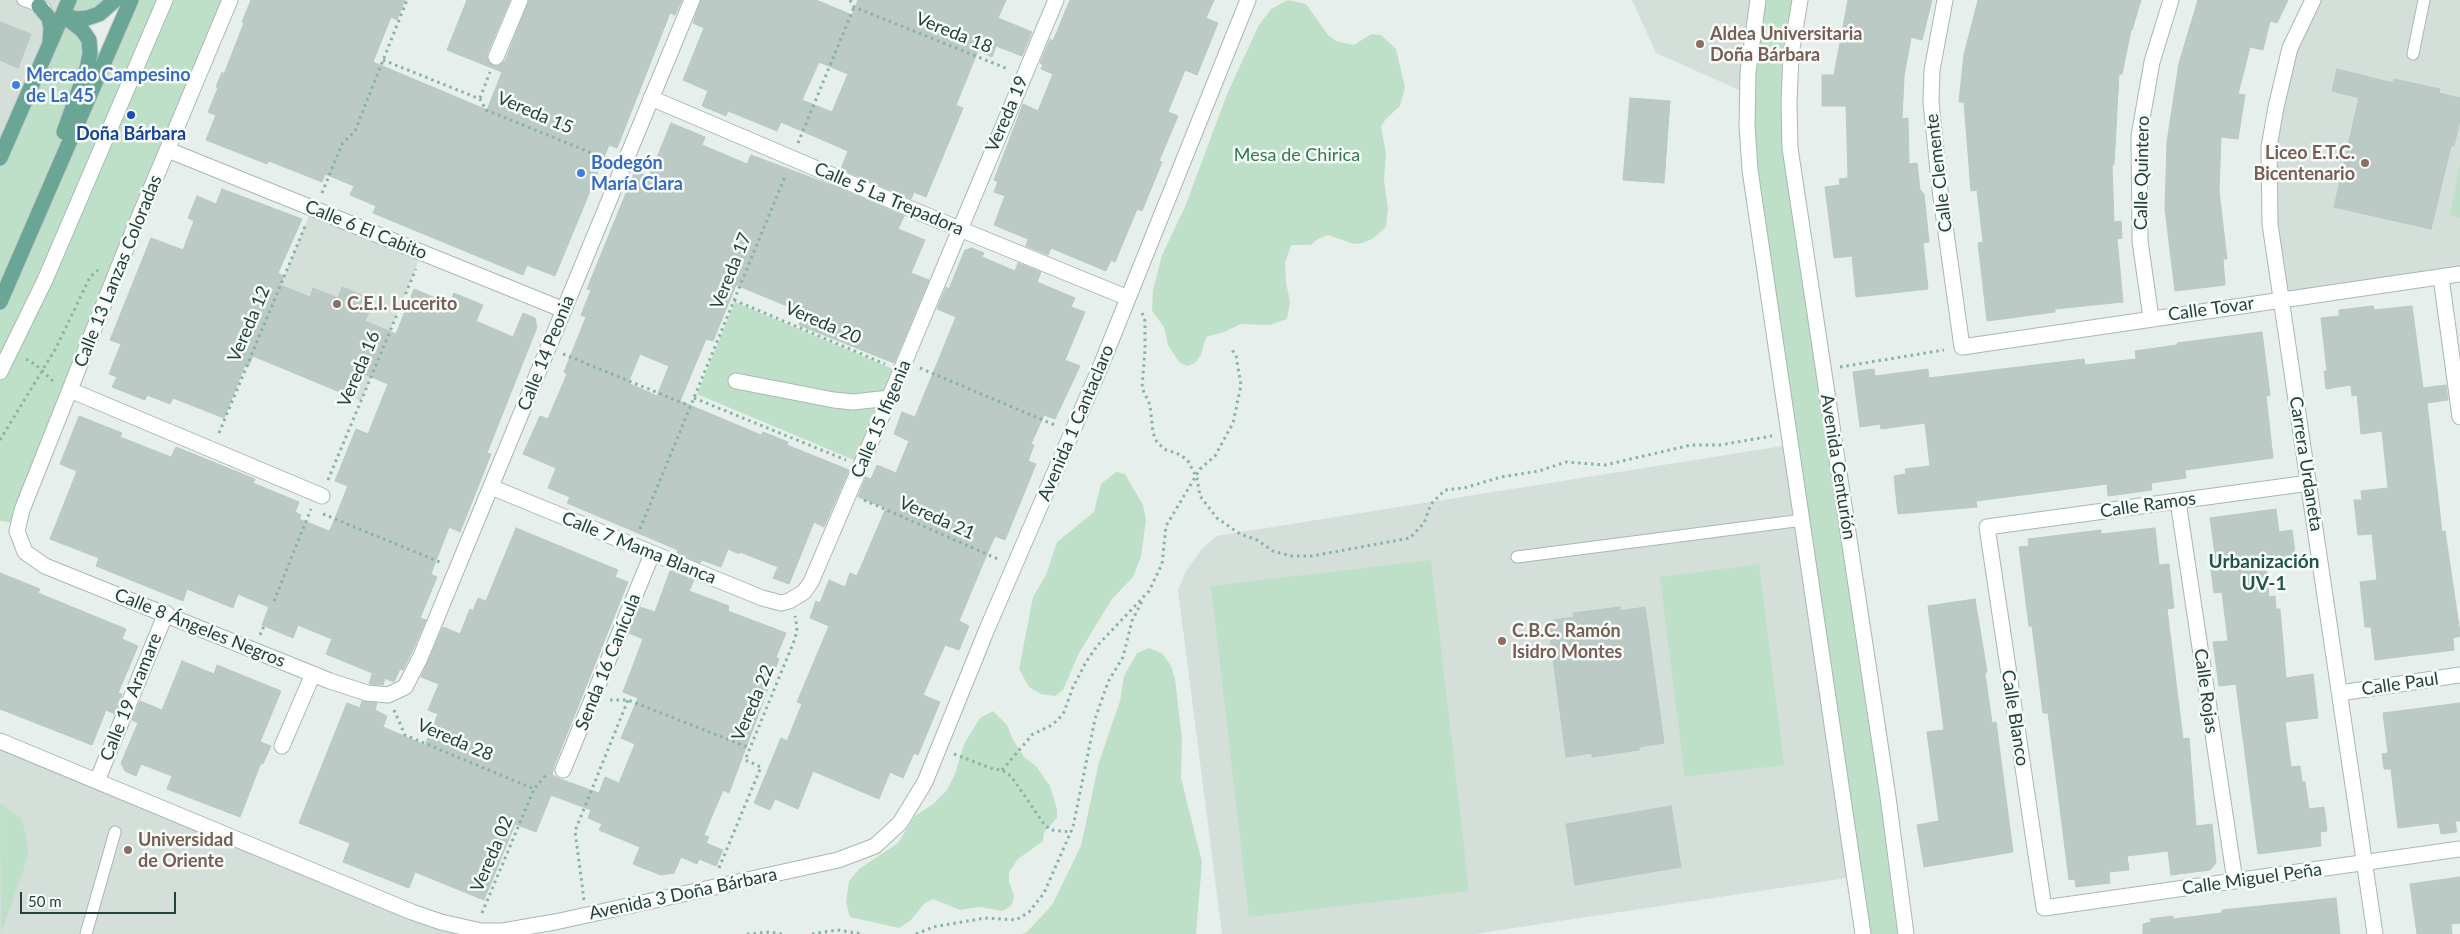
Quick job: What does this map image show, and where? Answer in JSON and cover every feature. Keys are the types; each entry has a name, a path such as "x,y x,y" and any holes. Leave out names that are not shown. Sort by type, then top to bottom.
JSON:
{"main road":[{"path":"39,6 54,6 63,0"},
{"path":"0,158 69,0"},
{"path":"62,16 77,19 87,18 99,14 115,0"},
{"path":"0,302 131,0"},
{"path":"39,6 48,18 51,28 48,48"},
{"path":"59,164 65,125 87,68 90,54 89,40 82,30 62,16"}],"street":[{"path":"0,372 45,280 165,0"},
{"name":"Calle 13 Lanzas Coloradas","path":"21,544 17,531 17,522 230,0"},
{"path":"496,57 520,0"},
{"name":"Calle 14 Peonia","path":"388,694 405,687 411,677 692,0"},
{"name":"Vereda 19","path":"959,229 1056,0"},
{"name":"Avenida 1 Cantaclaro","path":"887,837 913,805 939,749 1014,566 1128,298 1248,0"},
{"path":"1758,0 1748,72 1747,125 1750,170 1863,934"},
{"name":"Avenida Centurión","path":"1800,0 1791,54 1788,103 1790,148 1888,797 1906,934"},
{"name":"Calle Clemente","path":"1945,0 1932,70 1931,102 1938,181 1962,347"},
{"name":"Calle Quintero","path":"2151,318 2140,240 2139,136 2152,62 2171,0"},
{"name":"Carrera Urdaneta","path":"2313,0 2290,48 2276,107 2269,147 2270,224 2375,934"},
{"name":"Calle 5 La Trepadora","path":"651,98 792,159 1128,298"},
{"path":"0,136 16,121"},
{"name":"Calle 6 El Cabito","path":"168,150 564,310"},
{"name":"Calle 15 Ifigenia","path":"789,601 804,592 811,582 904,366 959,229"},
{"name":"Calle Tovar","path":"1962,347 2460,274"},
{"path":"2441,277 2460,417"},
{"path":"736,381 834,400 853,402 890,398"},
{"path":"70,390 319,495"},
{"name":"Calle Ramos","path":"1987,527 2309,483"},
{"name":"Calle 7 Mama Blanca","path":"491,487 762,598 781,603 789,601"},
{"name":"Calle Rojas","path":"2178,501 2235,882"},
{"name":"Calle Blanco","path":"1987,527 2044,908"},
{"name":"Calle 8 Ángeles Negros","path":"21,544 32,559 44,566 354,690 388,694"},
{"name":"Senda 16 Canícula","path":"563,770 652,554"},
{"name":"Calle 19 Aramare","path":"97,781 166,614"},
{"path":"282,746 312,674"},
{"name":"Calle Paul","path":"2340,692 2460,675"},
{"name":"Avenida 3 Doña Bárbara","path":"0,741 412,912 441,922 476,930 503,931 586,915 838,860 874,846 887,837"},
{"name":"Calle Miguel Peña","path":"2044,908 2460,849"}],"lane":[{"path":"23,0 62,16"},
{"path":"2414,54 2424,0"},
{"path":"1517,558 1803,520"},
{"path":"86,934 115,832"}],"path":[{"name":"Vereda 12","path":"212,450 342,144 355,131 407,0"},
{"path":"850,0 854,7"},
{"name":"Vereda 18","path":"854,7 1024,75"},
{"name":"Vereda 17","path":"633,546 854,7"},
{"path":"480,98 496,57"},
{"name":"Vereda 15","path":"383,60 480,98 486,110 623,166"},
{"name":"Vereda 16","path":"274,601 422,253"},
{"path":"0,440 43,370 90,277 99,270 116,276"},
{"path":"1128,298 1141,312 1144,321 1145,359 1141,378 1142,388 1150,405 1153,433 1157,442 1188,461 1197,478 1200,496 1204,504 1217,518 1240,534 1257,540 1282,554 1312,556 1410,538 1424,523 1431,504 1445,490 1464,488 1501,477 1520,476 1566,462 1605,465 1691,445 1720,445 1789,434"},
{"name":"Vereda 20","path":"734,300 1072,433"},
{"path":"1823,370 1962,347"},
{"path":"548,348 690,406"},
{"path":"1002,770 1033,734 1058,720 1064,712 1072,686 1097,646 1150,591 1162,564 1166,526 1185,493 1197,478 1200,469 1214,456 1233,423 1241,385 1236,356 1230,348"},
{"path":"10,352 28,360 43,370 54,382 70,390"},
{"path":"694,398 860,466"},
{"name":"Vereda 21","path":"849,494 1014,566"},
{"path":"319,495 321,510 324,514 457,568"},
{"path":"916,934 933,927 976,919 1011,920 1025,915 1047,888 1071,832 1095,719 1108,682 1123,657 1132,621 1143,598"},
{"name":"Vereda 22","path":"710,888 761,767 745,760 795,639 796,621 789,601"},
{"name":"Vereda 28","path":"388,694 405,735 534,789"},
{"path":"586,915 575,831 628,700"},
{"path":"591,702 628,700 750,748"},
{"path":"939,749 993,769 1002,770 1018,783 1044,824 1051,830 1071,832"},
{"name":"Vereda 02","path":"476,930 534,789"},
{"path":"812,934 837,930 863,934"},
{"path":"747,934 769,932 782,934"}],"shaded area":[{"name":"Mercado Campesino de La 45","path":"0,0 69,0 16,121 0,136"},
{"name":"Aldea Universitaria Doña Bárbara","path":"1632,0 1756,0 1746,93 1656,53"},
{"name":"Liceo E.T.C. Bicentenario","path":"2313,0 2460,0 2460,274 2280,299 2277,277 2276,107"},
{"name":"C.E.I. Lucerito","path":"312,208 422,253 361,401 253,355"},
{"name":"C.B.C. Ramón Isidro Montes","path":"1789,445 1853,877 1474,934 1222,934 1178,590 1186,571 1201,550 1216,536"},
{"name":"Universidad de Oriente","path":"0,744 471,934 0,934"}],"green space":[{"path":"69,0 115,0 87,18 89,40 62,143 131,0 165,0 0,372 0,136 16,121"},
{"path":"166,0 229,0 16,523 0,521 0,375"},
{"name":"Mesa de Chirica","path":"1288,0 1306,4 1328,35 1336,41 1354,45 1371,34 1381,35 1396,49 1405,87 1400,106 1381,126 1386,154 1384,180 1388,208 1386,227 1372,239 1363,243 1354,244 1328,235 1318,239 1311,245 1291,245 1285,263 1286,283 1290,301 1287,319 1269,325 1241,324 1224,332 1206,337 1201,355 1195,363 1187,366 1179,362 1168,345 1164,327 1152,311 1153,290 1162,255 1185,207 1227,94 1259,25 1271,9"},
{"path":"1758,0 1800,0 1789,103 1906,934 1863,934 1750,170"},
{"path":"2460,164 2460,218 2450,215"},
{"path":"735,302 900,372 861,463 697,394"},
{"path":"1116,472 1125,474 1143,505 1146,520 1141,557 1133,577 1112,599 1079,653 1063,690 1055,696 1041,694 1029,687 1019,669 1033,597 1046,575 1057,542 1094,512 1101,484"},
{"path":"1431,560 1469,891 1249,917 1211,586"},
{"path":"1759,564 1784,765 1685,777 1660,577"},
{"path":"1149,648 1163,654 1171,666 1175,679 1182,738 1181,778 1202,862 1196,934 1022,934 1027,932 1052,905 1081,846 1099,762 1120,701 1124,676 1137,653"},
{"path":"993,711 1007,725 1012,738 1024,757 1036,766 1050,786 1057,809 1057,818 1044,832 1043,841 1018,859 1009,872 1009,882 1014,896 1012,905 1003,911 979,907 960,910 933,899 924,904 911,920 899,928 850,917 846,902 849,881 859,869 898,843 915,816 933,804 947,790 955,774 964,744 980,718"},
{"path":"0,803 21,818 26,834 28,856 1,934"}],"building":[{"path":"251,0 405,0 397,20 391,17 373,62 487,110 502,72 447,50 467,0 510,0 487,54 489,63 497,66 505,61 529,0 682,0 675,15 670,13 617,148 609,145 555,276 527,265 523,275 373,213 376,206 350,195 354,186 325,174 322,182 269,161 267,164 206,140 216,115 208,112 218,88 216,87 222,72 224,74"},
{"path":"701,0 816,0 852,15 858,0 1006,0 998,18 1032,32 1022,56 996,46 992,57 978,51 956,105 963,108 926,197 914,192 911,199 841,169 848,151 781,122 777,131 728,111 726,116 702,106 708,91 683,80 704,28 693,23","holes":["819,62 848,74 832,112 802,100"]},
{"path":"1070,0 1214,0 1206,18 1218,23 1197,75 1185,70 1168,112 1178,116 1159,161 1162,162 1142,211 1137,209 1115,262 1111,260 1106,271 1051,248 1048,255 1026,246 1028,239 994,225 1005,196 994,192 998,182 994,180 1023,104 1038,111 1053,74 1041,69 1043,65 1040,63 1050,39 1053,41"},
{"path":"1848,0 1932,0 1922,40 1911,37 1904,77 1902,119 1908,118 1909,164 1917,163 1920,190 1924,194 1929,242 1923,243 1928,289 1856,297 1852,256 1834,258 1825,187 1840,185 1839,179 1848,178 1846,106 1822,106 1822,75 1834,75"},
{"path":"1978,0 2141,0 2131,30 2122,74 2119,74 2114,165 2112,165 2114,222 2121,221 2122,238 2117,239 2123,302 2055,309 2055,312 1987,321 1978,243 1983,242 1977,190 1971,191 1964,102 1959,102 1964,55"},
{"path":"2198,0 2288,0 2277,23 2270,21 2263,50 2250,47 2238,94 2245,95 2238,139 2221,137 2219,191 2227,259 2223,259 2225,285 2175,291 2165,209 2167,142 2179,63"},
{"path":"0,22 31,34 18,68 0,60"},
{"path":"2337,69 2393,83 2394,79 2440,89 2439,93 2460,98 2460,121 2454,146 2451,146 2431,229 2334,207 2359,98 2332,91"},
{"path":"1630,98 1670,101 1664,183 1623,180"},
{"path":"671,123 705,137 702,145 747,164 751,155 834,186 904,216 898,229 925,240 911,273 929,280 894,363 799,325 804,313 736,285 713,341 706,339 680,401 761,435 763,432 788,442 787,445 849,470 824,527 814,522 789,584 773,578 778,567 740,552 739,554 728,549 721,567 702,560 700,563 677,553 678,550 567,503 570,497 548,488 556,468 523,454 540,416 548,419 567,374 564,372 586,317 581,315 591,290 587,289 635,171 649,177","holes":["640,354 669,366 657,396 628,383"]},
{"path":"222,189 302,219 278,273 284,276 280,285 310,297 313,288 338,298 342,287 374,300 365,321 396,334 414,289 450,304 454,293 483,305 476,321 513,337 523,313 535,318 537,327 487,453 491,454 460,532 449,527 431,574 437,577 420,618 426,620 403,670 400,669 394,682 326,654 332,639 298,625 293,638 262,625 269,607 238,594 233,608 187,589 183,601 96,566 99,558 50,539 77,471 60,464 79,416 122,433 120,437 171,457 176,447 255,479 253,483 299,502 295,512 301,515 299,519 329,531 331,528 348,486 335,481 356,429 368,434 388,384 357,371 347,395 253,356 248,367 245,365 224,418 173,398 170,404 147,395 145,400 112,387 117,377 109,374 121,344 110,340 151,238 183,250 194,221 188,218 197,196 216,204"},
{"path":"972,248 984,253 982,257 1015,271 1018,263 1041,272 1037,282 1075,298 1071,307 1085,312 1065,360 1080,366 1055,419 1044,415 1031,444 1034,445 1028,461 1036,464 1005,540 995,536 959,621 969,626 959,650 945,645 923,695 940,702 918,755 914,753 903,778 890,772 879,799 813,771 798,809 775,799 770,810 754,803 781,738 787,741 802,704 797,702 829,626 810,618 816,601 820,603 829,580 845,587 850,573 857,576 886,508 858,497 866,477 871,479 877,465 896,473 909,441 894,434 902,412 915,417 956,317 937,309 946,287 949,289 965,250"},
{"path":"2373,306 2374,310 2412,306 2423,388 2446,385 2448,400 2427,403 2442,532 2445,531 2460,633 2460,636 2453,638 2454,650 2375,660 2371,627 2365,627 2360,582 2377,580 2372,534 2358,535 2354,500 2362,500 2361,491 2388,488 2382,431 2361,434 2357,395 2352,396 2351,385 2326,389 2324,371 2327,371 2321,318 2339,316 2339,310"},
{"path":"2262,332 2270,395 2266,396 2273,458 2185,470 2186,478 2151,483 2152,490 2108,496 2107,484 1976,501 1977,507 1898,514 1894,476 1906,474 1905,469 1930,466 1925,423 1881,429 1880,424 1860,427 1853,372 1874,369 1875,376 1928,369 1929,378 2084,359 2085,365 2136,359 2135,351 2177,345 2177,343"},
{"path":"2276,509 2279,532 2292,530 2296,561 2266,564 2269,597 2275,596 2276,609 2280,609 2286,678 2313,674 2318,718 2285,722 2291,767 2300,766 2302,782 2305,782 2309,809 2324,807 2327,831 2320,832 2321,846 2258,854 2236,684 2219,686 2213,642 2228,641 2222,592 2214,593 2210,562 2216,561 2210,518"},
{"path":"516,528 618,570 615,577 628,582 554,766 552,775 560,779 599,793 605,777 619,783 635,744 621,738 638,698 623,692 643,639 629,633 640,607 655,612 670,571 694,580 689,591 729,606 728,611 786,633 776,657 779,659 729,793 723,790 704,835 709,837 706,843 723,850 716,866 699,859 697,864 681,857 674,873 661,875 633,864 640,847 599,830 602,824 588,818 591,810 551,795 536,832 515,824 484,900 415,872 409,888 343,862 350,843 299,823 347,703 360,708 362,701 377,703 375,710 387,716 383,727 425,745 438,714 428,710 439,684 421,677 443,627 460,634 470,609 473,611 478,598 486,601"},
{"path":"2155,528 2159,565 2169,564 2174,608 2167,609 2183,739 2189,738 2196,826 2212,824 2216,863 2210,870 2171,875 2168,851 2127,856 2129,870 2109,872 2110,883 2076,887 2075,879 2069,880 2048,713 2043,713 2032,626 2029,626 2019,547 2029,546 2028,539 2101,530 2101,534"},
{"path":"0,573 40,589 38,593 126,629 122,639 138,646 118,693 122,694 115,714 106,710 92,745 0,709"},
{"path":"1975,599 1987,672 1985,673 1992,723 1996,722 2013,852 1924,867 1917,825 1939,821 1927,732 1944,730 1928,606"},
{"path":"1620,607 1620,611 1645,607 1664,743 1639,747 1639,750 1592,757 1592,753 1566,757 1548,621 1574,617 1573,613"},
{"path":"182,661 214,674 217,665 281,691 260,742 271,746 263,764 261,763 240,817 167,789 172,776 141,764 136,776 125,771 121,763 138,723 132,720 140,701 162,710"},
{"path":"372,674 385,678 383,685 369,684"},
{"path":"2460,703 2460,821 2455,821 2457,832 2441,834 2439,823 2398,828 2391,769 2384,769 2382,754 2388,753 2383,713"},
{"path":"1671,806 1681,867 1575,885 1566,824"},
{"path":"2460,877 2460,923 2451,924 2452,934 2417,934 2410,884"},
{"path":"2336,898 2340,934 2143,934 2143,924 2151,922 2150,919 2173,916 2173,919 2222,913 2222,910"}],"place":[{"name":"Aldea Universitaria Doña Bárbara","path":"1700,44"},
{"name":"Mercado Campesino de La 45","path":"16,85"},
{"name":"Doña Bárbara","path":"131,115"},
{"name":"Liceo E.T.C. Bicentenario","path":"2365,163"},
{"name":"Bodegón María Clara","path":"581,173"},
{"name":"C.E.I. Lucerito","path":"337,304"},
{"name":"C.B.C. Ramón Isidro Montes","path":"1502,641"},
{"name":"Universidad de Oriente","path":"128,850"}],"district":[{"name":"Urbanización UV-1","path":"2264,573"}]}
